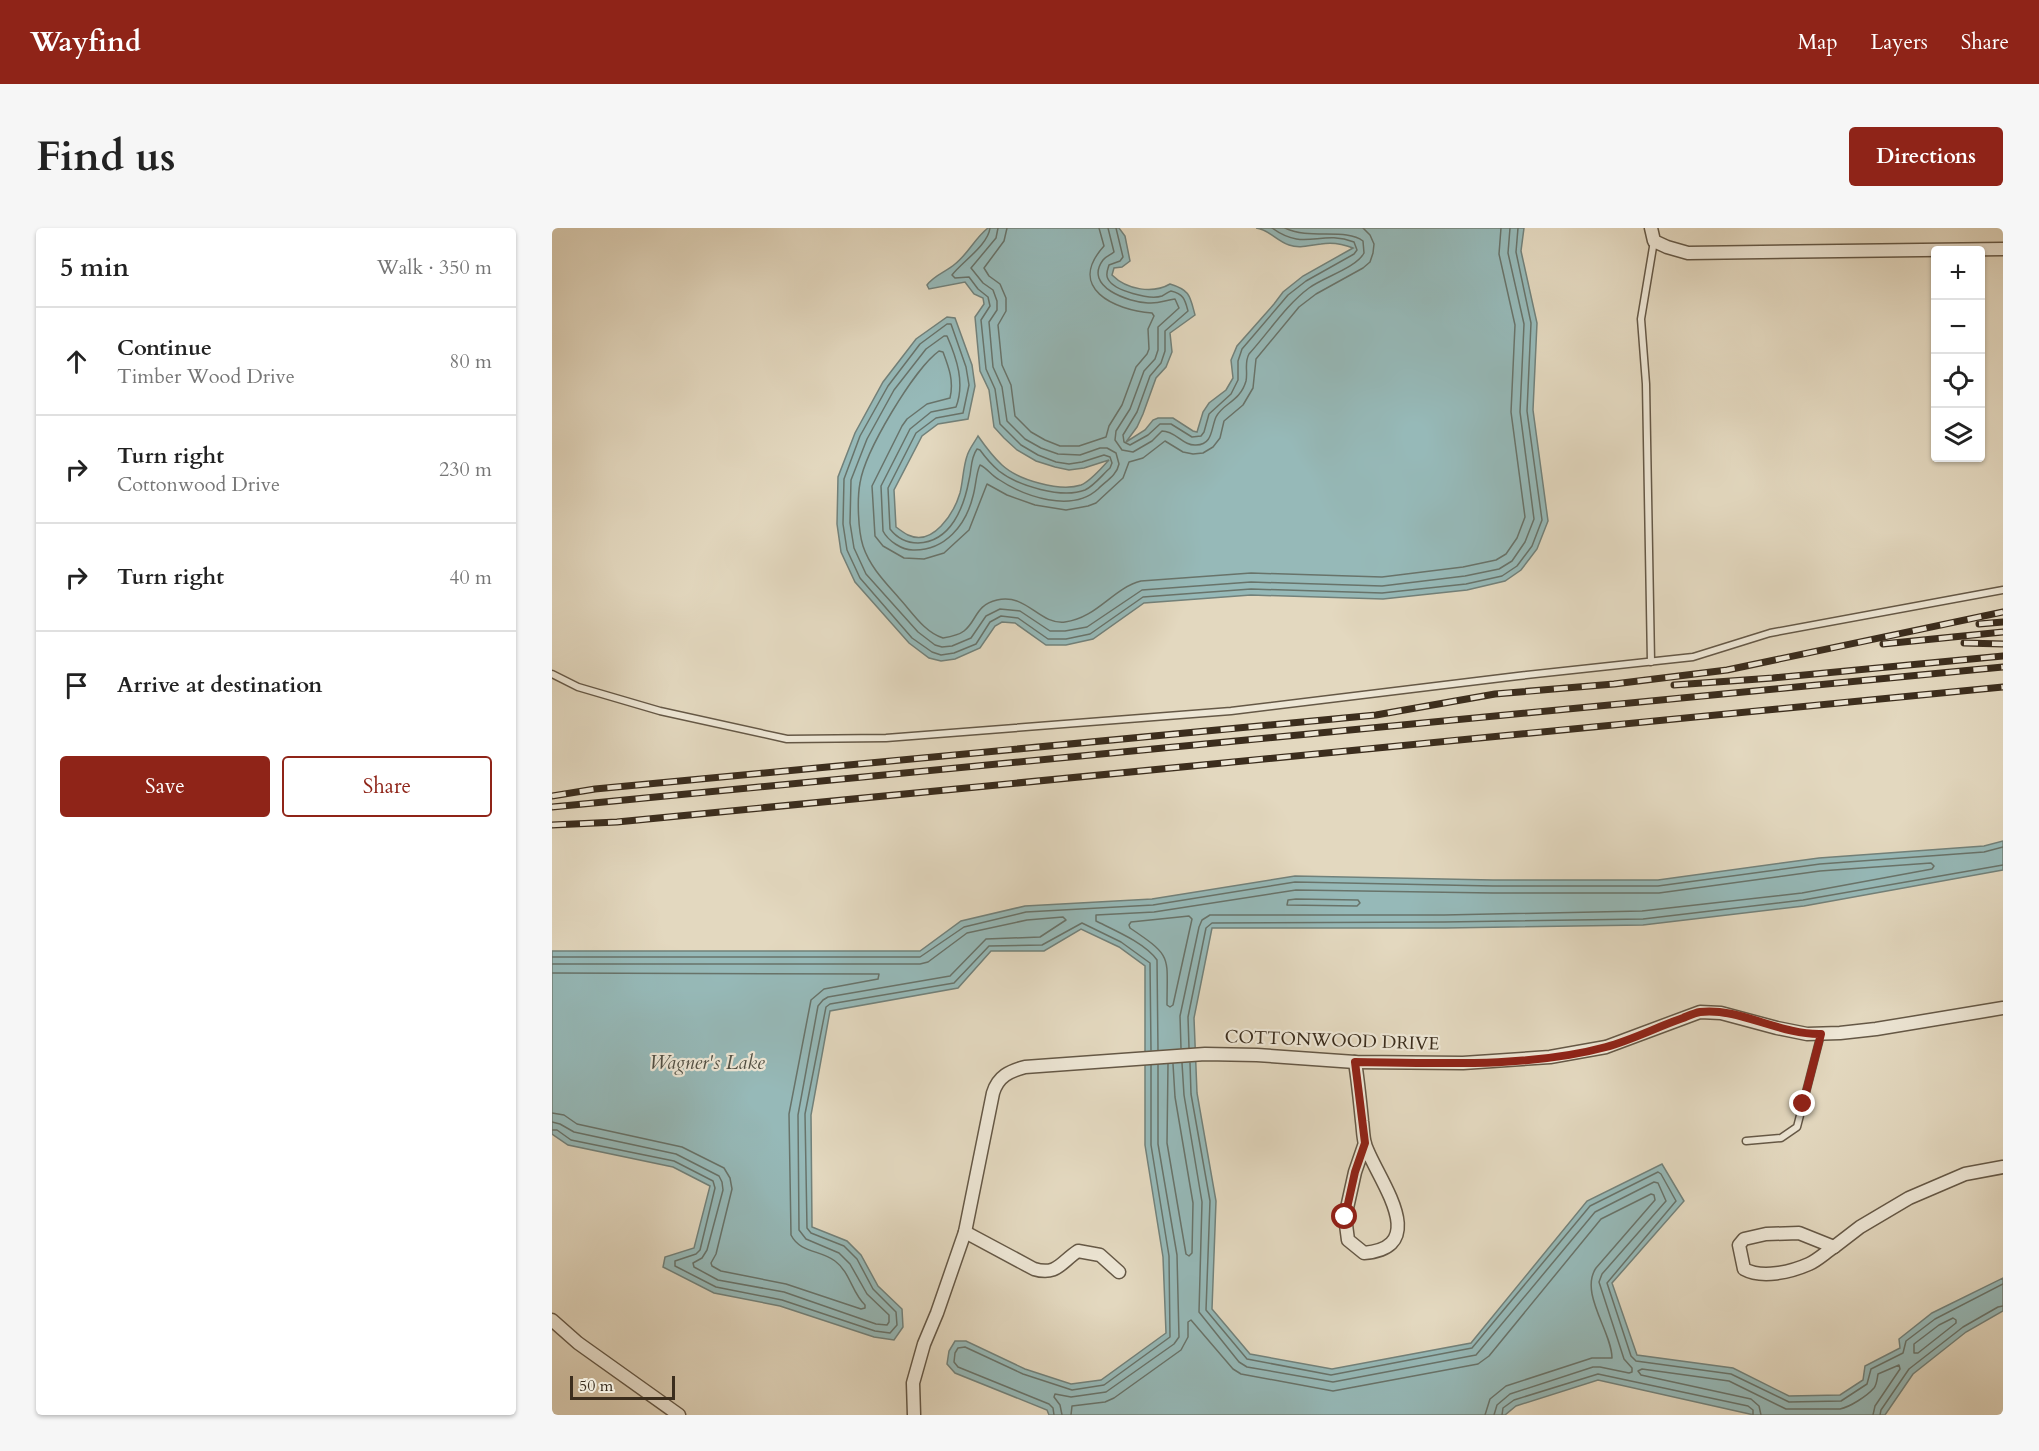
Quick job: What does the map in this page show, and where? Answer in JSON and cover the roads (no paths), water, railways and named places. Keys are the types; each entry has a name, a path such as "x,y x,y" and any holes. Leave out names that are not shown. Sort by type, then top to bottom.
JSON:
{"street":[{"path":"1652,234 1667,247 1688,253 2003,249"},
{"name":"COTTONWOOD DRIVE","path":"914,1415 913,1383 924,1344 938,1313 965,1232 996,1083 1009,1071 1025,1067 1205,1054 1355,1062 1463,1063 1550,1057 1606,1047 1700,1012 1721,1013 1807,1034 1840,1034 2003,1008"},
{"path":"1355,1062 1365,1143 1396,1209 1398,1231 1389,1245 1379,1252 1364,1253 1348,1240 1345,1217 1355,1172 1365,1143"},
{"path":"1834,1247 1799,1233 1753,1236 1743,1239 1739,1245 1744,1269 1752,1274 1775,1273 1810,1263 1834,1247 1860,1227 1909,1198 1965,1174 2003,1167"},
{"path":"965,1232 1034,1269 1055,1270 1078,1251 1085,1251 1100,1255 1119,1272"},
{"path":"552,1320 578,1343 679,1415"}],"lane":[{"path":"1651,662 1646,384 1641,319 1652,234"},
{"path":"552,674 578,687 660,711 787,739 886,738 1231,711 1693,657 1770,633 2003,590"},
{"path":"1746,1141 1781,1138 1797,1127 1821,1034"}],"water":[{"path":"988,228 1119,228 1125,236 1130,261 1122,267 1114,268 1112,275 1132,287 1148,290 1170,284 1182,289 1188,295 1195,315 1170,333 1172,352 1166,367 1156,378 1137,427 1126,442 1158,418 1173,418 1197,432 1203,412 1209,403 1226,390 1233,378 1231,360 1237,346 1283,292 1303,276 1353,248 1333,243 1293,246 1256,228 1524,228 1521,251 1537,323 1533,410 1548,521 1537,549 1521,570 1505,581 1467,590 1383,599 1251,595 1144,603 1093,639 1066,645 1046,645 1015,623 1002,622 995,626 980,648 955,659 941,661 929,658 909,643 855,582 841,552 837,524 838,477 855,433 883,382 916,339 947,317 955,318 972,365 975,386 968,419 938,424 922,436 894,490 896,527 908,535 926,536 934,532 948,518 960,493 968,453 978,436 995,458 1009,470 1028,480 1051,486 1081,485 1109,460 1069,470 1055,467 1036,461 1017,450 994,427 989,390 980,371 975,317 984,304 983,298 974,294 965,282 929,289 927,285 960,260"},
{"name":"Wagner's Lake","path":"2003,841 2003,870 1804,906 1643,925 1212,928 1194,1018 1197,1093 1216,1201 1212,1309 1250,1354 1332,1369 1471,1343 1587,1201 1662,1164 1684,1201 1612,1283 1637,1355 1733,1368 1789,1396 1840,1395 1863,1380 1865,1366 1900,1348 1899,1339 1932,1313 2003,1278 2003,1311 1966,1332 1913,1374 1885,1415 1754,1415 1598,1380 1516,1406 1505,1415 1049,1415 1047,1410 955,1373 947,1364 949,1351 955,1341 966,1341 1025,1369 1071,1384 1101,1380 1166,1333 1163,1257 1145,1145 1145,966 1119,947 1081,929 1044,951 991,951 958,988 830,1011 811,1115 812,1227 847,1241 861,1255 878,1286 902,1309 903,1327 894,1340 874,1337 780,1306 714,1293 663,1267 665,1257 694,1248 710,1186 673,1167 568,1145 552,1134 552,951 920,951 961,921 1025,906 1152,899 1295,876 1493,880 1658,880 1819,858 1984,846"}],"railway":[{"path":"552,796 595,789 1376,715 1495,694 1614,684 1727,670 2003,612"},
{"path":"1979,624 2003,622"},
{"path":"1883,644 2003,632"},
{"path":"1964,643 2003,644"},
{"path":"1674,685 2003,656"},
{"path":"552,807 2003,667"},
{"path":"552,825 617,822 2003,687"}]}
